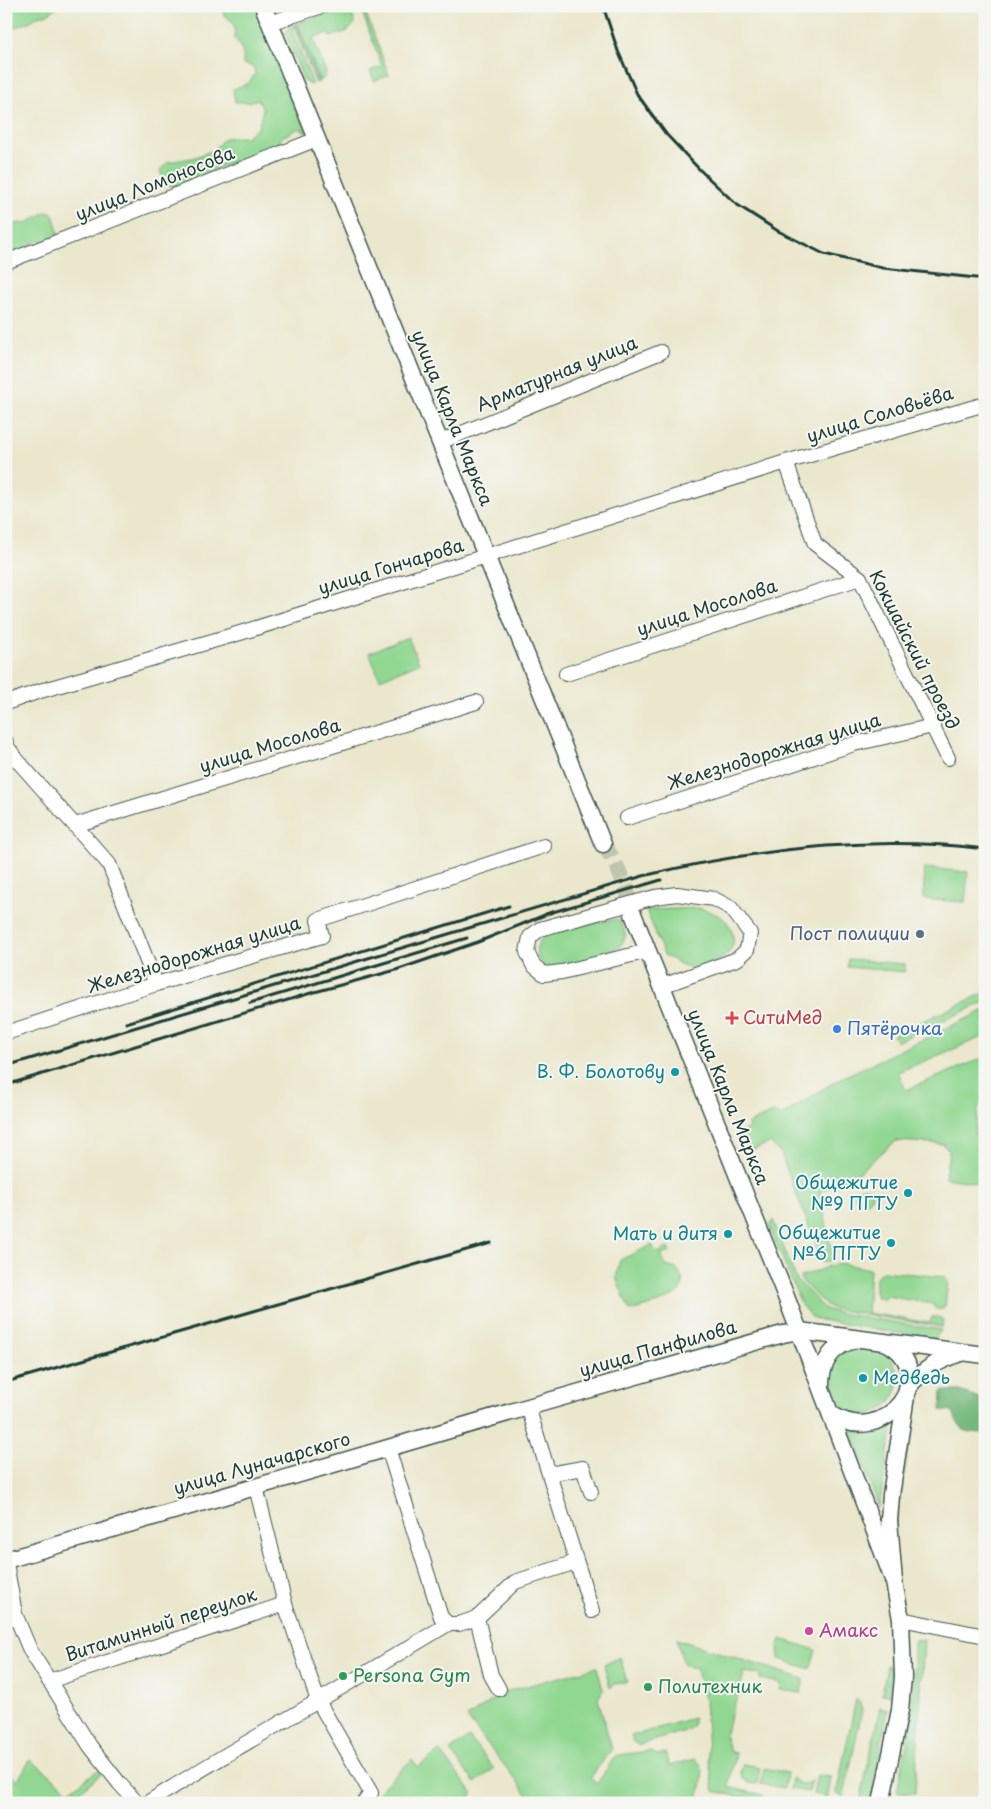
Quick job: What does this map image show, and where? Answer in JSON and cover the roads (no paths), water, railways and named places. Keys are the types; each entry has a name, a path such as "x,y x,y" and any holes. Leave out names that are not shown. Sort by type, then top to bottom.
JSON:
{"main road":[{"name":"улица Карла Маркса","path":"263,6 604,844"},
{"name":"улица Карла Маркса","path":"633,914 821,1387"},
{"name":"улица Карла Маркса","path":"785,1294 800,1316 811,1325 832,1335"},
{"name":"улица Панфилова","path":"528,1407 783,1334 799,1331 861,1339"},
{"path":"894,1582 821,1387 821,1374 825,1363 831,1353 840,1346 848,1341 861,1339 985,1355"},
{"path":"881,1803 901,1702 903,1677 901,1619 894,1582 889,1520 891,1495 907,1392 908,1369 900,1352 885,1342"},
{"path":"831,1414 856,1424 882,1420 896,1410 923,1371 945,1358 966,1352"},
{"name":"улица Луначарского","path":"6,1561 528,1407"}],"street":[{"path":"270,23 322,6"},
{"name":"улица Ломоносова","path":"6,262 317,139"},
{"name":"Арматурная улица","path":"440,442 661,352"},
{"name":"улица Соловьёва","path":"786,462 985,404"},
{"name":"улица Гончарова","path":"6,703 40,691 240,633 786,462"},
{"name":"Кокшайский проезд","path":"786,462 815,544 860,578 948,758"},
{"name":"улица Мосолова","path":"566,674 860,578"},
{"name":"улица Мосолова","path":"75,825 476,702"},
{"name":"Железнодорожная улица","path":"627,818 854,744 933,726"},
{"path":"6,742 17,760 109,864 156,984"},
{"name":"Железнодорожная улица","path":"6,1033 156,984 322,936 318,920 544,846"},
{"path":"648,951 562,972 544,974 533,964 527,952 530,937 540,929 655,897 678,894 699,896 714,899 731,908 750,933 747,950 737,959 662,986"},
{"path":"528,1407 592,1611"},
{"path":"388,1448 440,1617 448,1624"},
{"path":"549,1474 583,1468 591,1492"},
{"path":"256,1487 284,1604 318,1701 367,1798"},
{"name":"Витаминный переулок","path":"6,1561 15,1614 30,1650 90,1746 137,1803"},
{"path":"147,1803 230,1751 448,1624 459,1624 477,1618 515,1582 576,1562"},
{"name":"Витаминный переулок","path":"49,1681 284,1604"},
{"path":"477,1618 491,1675 499,1689"},
{"path":"901,1619 985,1636"}],"tunnel":[{"path":"603,844 622,878 633,914"}],"railway":[{"path":"603,6 618,51 637,94 666,134 736,204 778,231 824,254 883,268 985,279"},
{"path":"6,1066 643,876 728,858 813,847 899,844 985,849"},
{"path":"546,914 661,880"},
{"path":"126,1023 509,906"},
{"path":"6,1085 311,993 396,970 478,942 552,912"},
{"path":"250,1003 467,938"},
{"path":"6,1382 491,1243"}],"place":[{"name":"Пост полиции","path":"920,934"},
{"name":"СитиМед","path":"732,1018"},
{"name":"Пятёрочка","path":"837,1029"},
{"name":"В. Ф. Болотову","path":"675,1072"},
{"name":"Общежитие №9 ПГТУ","path":"908,1193"},
{"name":"Мать и дитя","path":"728,1234"},
{"name":"Общежитие №6 ПГТУ","path":"891,1243"},
{"name":"Медведь","path":"863,1378"},
{"name":"Амакс","path":"809,1631"},
{"name":"Persona Gym","path":"343,1676"},
{"name":"Политехник","path":"648,1687"}]}
